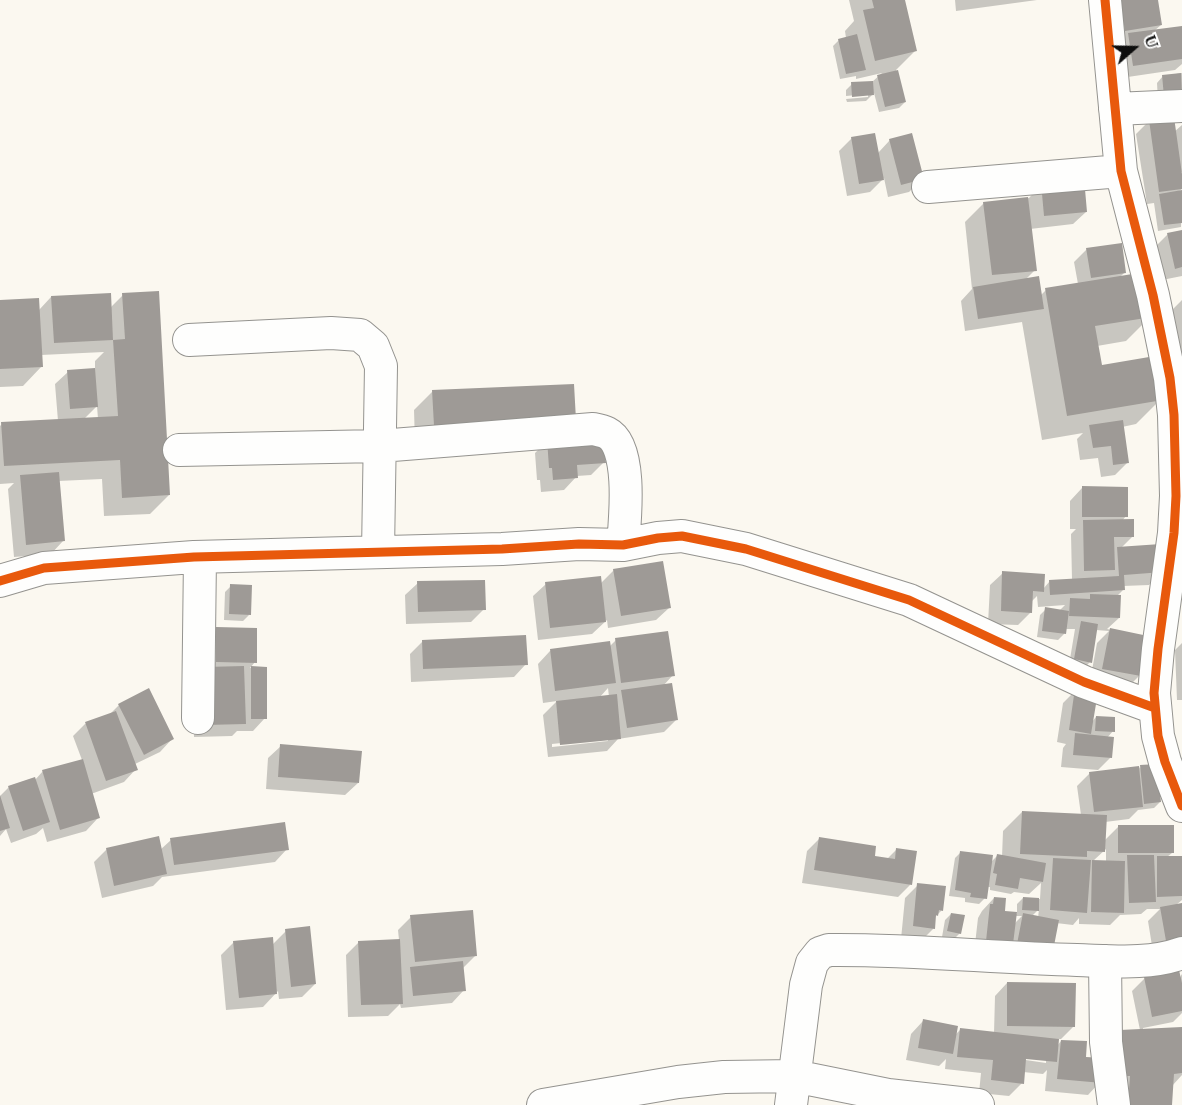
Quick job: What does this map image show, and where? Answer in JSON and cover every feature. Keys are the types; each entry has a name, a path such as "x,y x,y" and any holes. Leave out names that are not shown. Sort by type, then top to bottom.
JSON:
{"street":[{"path":"1105,0 1121,171 1153,295 1170,378 1174,415 1176,496 1174,533 1155,677 1155,708 1158,736 1182,806"},
{"path":"1115,110 1182,106"},
{"path":"928,187 1121,171"},
{"path":"189,340 331,333 360,335 373,346 381,366 378,552"},
{"path":"179,450 380,446 594,429 609,433 621,450 626,498 623,545"},
{"path":"0,580 44,568 200,557 502,549 579,544 623,545 682,536 746,549 909,600 1084,682 1155,708"},
{"path":"198,718 200,557"},
{"path":"793,1090 809,974 812,963 820,953 829,950 915,952 1029,959 1135,962 1171,957 1182,953"},
{"path":"1105,961 1106,1042 1114,1105"},
{"path":"543,1105 678,1082 724,1077 793,1090 888,1095 978,1105"}],"building":[{"path":"872,0 905,0 917,51 875,61 863,10 874,8"},
{"path":"1120,0 1158,0 1162,25 1125,31"},
{"path":"1182,26 1182,59 1133,66 1128,33"},
{"path":"857,34 866,70 846,74 838,39"},
{"path":"898,70 906,102 885,107 877,75"},
{"path":"1181,73 1182,95 1164,97 1162,75"},
{"path":"873,81 874,95 852,97 851,82"},
{"path":"1174,117 1182,189 1159,192 1149,120"},
{"path":"875,133 884,180 859,184 851,137"},
{"path":"912,133 924,179 901,185 889,139"},
{"path":"1084,178 1087,212 1044,216 1041,183"},
{"path":"1182,190 1182,223 1164,225 1159,194"},
{"path":"1028,197 1037,271 992,275 983,202"},
{"path":"1182,230 1182,267 1175,269 1167,233"},
{"path":"1122,243 1126,273 1091,278 1086,248"},
{"path":"1145,272 1152,317 1095,326 1102,365 1155,356 1163,400 1067,416 1045,288"},
{"path":"1039,276 1044,309 978,319 973,287"},
{"path":"159,291 170,495 122,498 120,460 4,466 1,422 118,416 113,340 125,339 122,293"},
{"path":"111,293 113,340 54,343 51,296"},
{"path":"39,298 43,367 0,369 0,300"},
{"path":"95,368 98,407 70,409 67,370"},
{"path":"574,384 576,420 434,426 432,390"},
{"path":"1123,420 1129,463 1113,465 1111,446 1093,448 1089,425"},
{"path":"603,434 606,463 577,465 578,478 553,480 552,468 549,468 547,439"},
{"path":"59,472 65,541 26,545 20,475"},
{"path":"1082,486 1128,487 1128,517 1082,517"},
{"path":"1134,519 1134,537 1114,537 1115,570 1084,571 1083,520"},
{"path":"1161,544 1163,572 1124,575 1125,590 1050,595 1049,580 1119,576 1117,547"},
{"path":"663,561 671,608 621,616 613,569"},
{"path":"1002,571 1045,574 1044,592 1033,591 1032,613 1001,611"},
{"path":"601,576 606,622 550,628 545,582"},
{"path":"485,580 486,610 418,612 417,581"},
{"path":"230,584 252,585 251,615 229,614"},
{"path":"1090,594 1121,595 1120,618 1069,616 1070,598 1090,599"},
{"path":"1045,607 1069,611 1066,634 1042,631"},
{"path":"1081,621 1098,624 1092,663 1074,659"},
{"path":"216,627 257,628 257,663 216,662"},
{"path":"1110,628 1148,636 1141,676 1102,669"},
{"path":"668,631 675,676 621,683 615,638"},
{"path":"526,635 528,665 423,669 422,640"},
{"path":"610,641 616,683 555,691 550,649"},
{"path":"244,666 246,724 206,725 204,667"},
{"path":"251,666 267,667 267,719 251,719"},
{"path":"672,683 678,720 627,728 621,690"},
{"path":"149,688 174,739 144,755 118,704"},
{"path":"1075,688 1098,692 1091,734 1069,730"},
{"path":"617,694 621,739 560,745 556,701"},
{"path":"116,711 138,770 106,781 85,722"},
{"path":"1096,716 1115,717 1115,732 1095,731"},
{"path":"1075,733 1114,737 1112,758 1073,755"},
{"path":"280,744 362,751 359,783 278,777"},
{"path":"83,759 100,818 60,830 42,770"},
{"path":"1157,764 1161,802 1144,804 1140,765"},
{"path":"1139,766 1143,807 1094,812 1089,772"},
{"path":"35,777 50,822 23,831 8,786"},
{"path":"0,795 10,828 0,831"},
{"path":"1022,811 1107,815 1105,852 1087,851 1087,857 1020,854"},
{"path":"285,822 289,850 174,865 170,838"},
{"path":"1118,825 1174,825 1174,853 1118,853"},
{"path":"159,836 167,874 114,886 106,848"},
{"path":"819,837 876,846 875,856 895,859 896,848 917,851 912,885 814,870"},
{"path":"960,851 993,855 987,899 970,897 971,893 955,890"},
{"path":"997,854 1046,863 1043,882 1020,878 1018,889 995,885 997,874 993,873"},
{"path":"1127,855 1154,855 1156,902 1129,903"},
{"path":"1157,856 1182,856 1182,896 1157,897"},
{"path":"1053,858 1091,860 1087,913 1050,910"},
{"path":"1092,860 1125,861 1124,913 1091,912"},
{"path":"917,883 946,886 943,911 939,910 938,916 936,915 935,929 913,926"},
{"path":"994,897 1006,898 1005,911 1017,912 1013,944 986,941 990,904 993,904"},
{"path":"1023,897 1039,898 1039,911 1022,910"},
{"path":"1182,903 1182,938 1166,941 1160,907"},
{"path":"473,910 477,956 415,962 410,915"},
{"path":"951,913 965,915 961,934 947,931"},
{"path":"1023,913 1059,920 1053,951 1017,944"},
{"path":"310,926 316,984 291,987 285,929"},
{"path":"273,937 277,994 239,998 233,941"},
{"path":"400,939 403,1004 361,1005 358,941"},
{"path":"463,961 466,991 413,996 410,967"},
{"path":"1179,970 1182,983 1182,1011 1152,1017 1144,977"},
{"path":"1007,982 1076,983 1075,1027 1007,1026"},
{"path":"923,1019 958,1026 953,1054 918,1048"},
{"path":"1182,1027 1182,1073 1174,1074 1172,1105 1128,1105 1130,1076 1122,1076 1120,1030"},
{"path":"960,1028 1059,1039 1057,1062 1026,1059 1024,1084 991,1080 993,1060 957,1057"},
{"path":"1061,1040 1087,1041 1086,1057 1104,1058 1102,1083 1057,1079"}],"cycle path":[{"path":"1105,0 1121,171 1153,295 1170,378 1174,415 1176,496 1174,533 1154,693 1158,736 1165,762 1182,806"},
{"path":"0,581 44,568 194,557 502,549 579,544 623,545 682,536 746,549 909,600 1084,682 1155,708"}]}
